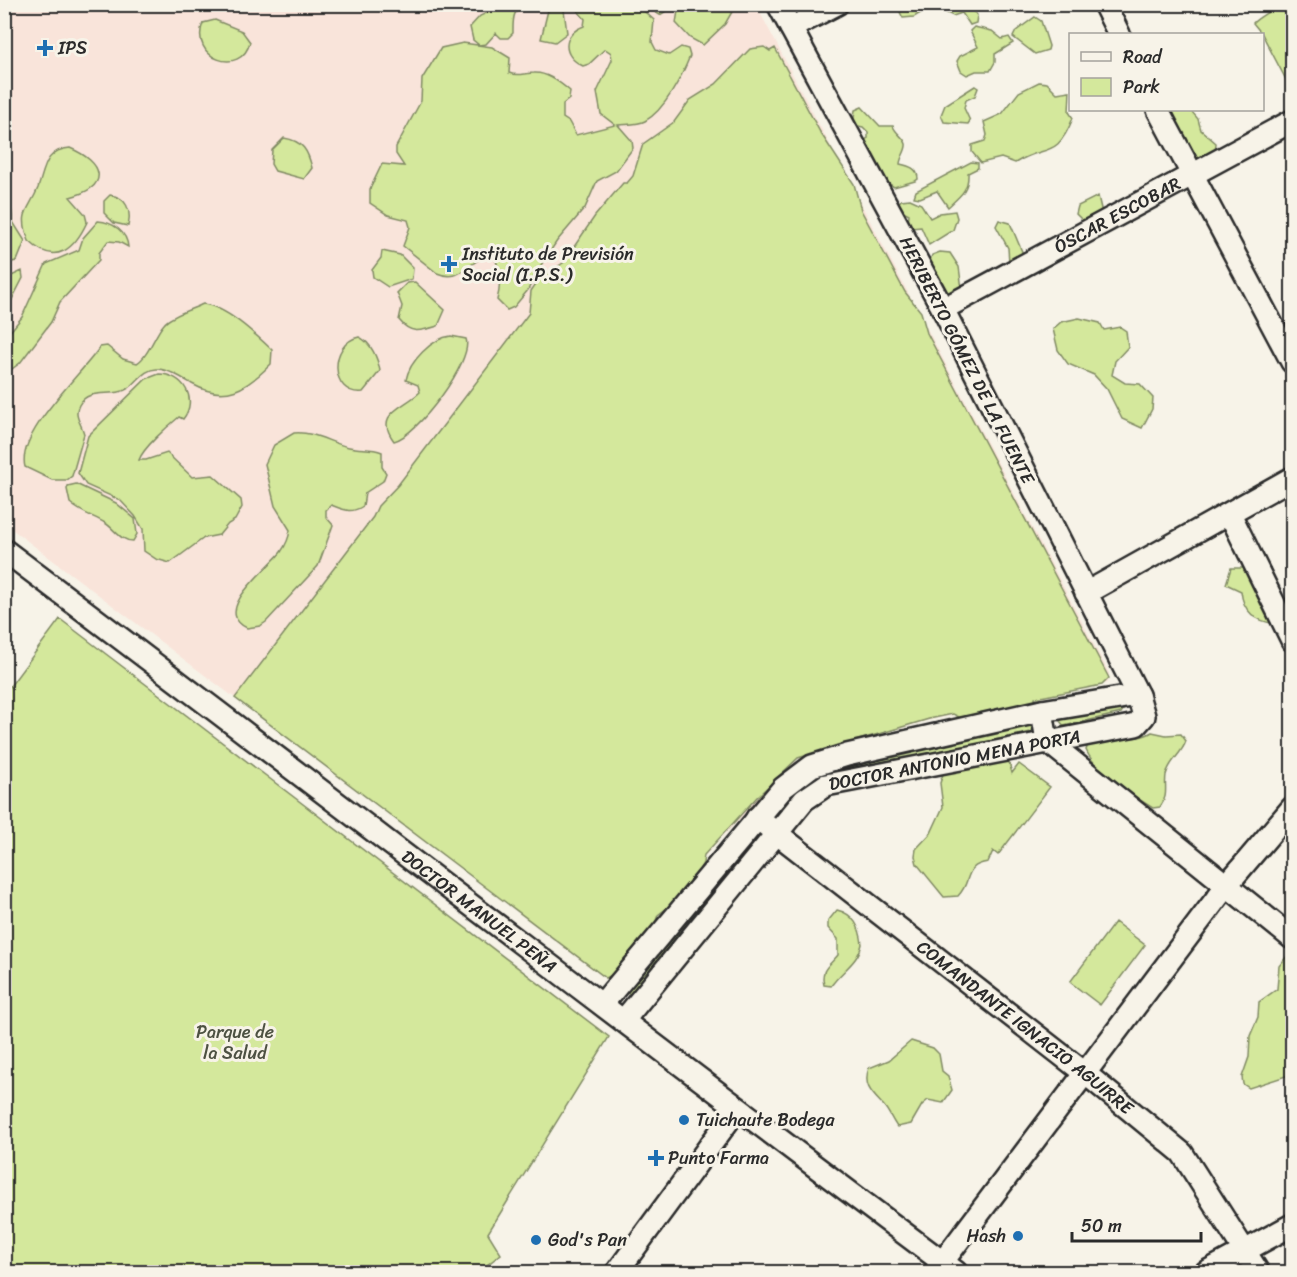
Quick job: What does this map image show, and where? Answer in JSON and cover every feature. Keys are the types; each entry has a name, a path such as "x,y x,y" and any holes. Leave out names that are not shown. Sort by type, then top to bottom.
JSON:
{"street":[{"name":"HERIBERTO GÓMEZ DE LA FUENTE","path":"778,4 942,309 1138,695 1144,709 1142,720"},
{"path":"791,28 837,4"},
{"path":"1106,5 1119,33"},
{"path":"1159,111 1192,175 1288,341 1293,362"},
{"name":"ÓSCAR ESCOBAR","path":"942,309 1293,121"},
{"path":"1086,593 1293,478"},
{"path":"1230,514 1293,640"},
{"name":"DOCTOR MANUEL PEÑA","path":"4,550 624,1020 944,1269"},
{"path":"603,1004 783,788 812,766 847,755 1042,711 1138,695"},
{"path":"1042,711 1047,741 1293,938"},
{"name":"DOCTOR ANTONIO MENA PORTA","path":"624,1020 776,832 812,792 826,785 1136,725 1142,720"},
{"path":"944,1269 1226,886 1293,808"},
{"name":"COMANDANTE IGNACIO AGUIRRE","path":"757,818 1086,1074 1182,1153 1258,1272"},
{"path":"617,1272 737,1109"},
{"path":"1206,1272 1293,1225"}],"shaded area":[{"name":"Instituto de Previsión Social (I.P.S.)","path":"4,5 756,5 1109,673 1108,683 929,720 798,759 717,842 664,903 606,979 5,524"}],"green space":[{"path":"679,4 736,5 725,24 703,45 690,38 676,23"},
{"path":"494,5 527,5 516,12 513,19 513,33 508,38 501,38 496,33 486,44 479,45 473,40 470,27 480,16 493,10"},
{"path":"545,5 569,5 564,10 567,33 555,42 541,39 549,6"},
{"path":"569,5 637,5 654,20 652,42 656,50 669,55 681,47 688,49 690,56 672,92 652,116 639,123 618,125 632,141 633,148 616,171 597,181 585,208 557,241 537,271 528,290 514,307 507,310 497,300 499,276 492,253 477,260 460,273 446,276 437,273 403,246 410,227 408,220 388,215 370,203 370,189 382,164 404,166 396,154 396,147 421,101 422,79 441,48 463,43 492,47 510,58 509,73 519,75 539,73 549,76 570,91 569,99 563,104 563,118 569,122 576,135 615,125 601,114 597,92 612,60 611,53 605,49 589,64 583,66 571,57 568,51 568,40 571,34 584,26 585,19"},
{"path":"643,5 664,5 666,11 660,15"},
{"path":"905,5 968,5 977,15 976,23 970,25 962,13 953,16 932,6 914,17 903,18 900,12"},
{"path":"1278,6 1285,9 1290,16 1292,15 1292,91 1264,38 1264,33 1261,33 1253,23"},
{"path":"1035,17 1041,21 1049,46 1048,50 1035,54 1013,37 1016,31"},
{"path":"215,20 242,31 250,42 245,53 237,59 227,61 218,59 209,54 203,46 201,35 203,23"},
{"path":"974,27 992,31 1002,39 1009,37 1013,43 995,54 995,62 990,71 976,71 967,75 961,71 957,61 960,56 978,47 970,31"},
{"path":"764,47 770,51 775,48 820,132 854,184 861,210 905,292 921,312 927,333 1109,678 1102,685 1035,698 1037,709 971,723 953,714 798,758 757,797 704,855 703,863 689,888 658,915 649,941 633,964 606,978 235,698 373,517 378,506 398,485 529,313 531,291 539,279 563,263 595,216 623,183 627,183 633,176 643,144 674,122 690,100 716,84 750,49"},
{"path":"1039,82 1047,83 1057,93 1069,91 1069,112 1073,118 1067,131 1055,146 1015,163 1001,158 981,163 972,152 972,145 985,141 987,135 984,122 1002,114 1019,92"},
{"path":"975,86 978,88 975,96 966,100 964,108 970,121 968,124 944,122 941,115 945,105"},
{"path":"862,107 880,126 893,126 904,139 906,146 900,164 915,170 918,179 894,187 883,180 862,142 868,138 868,132 863,127 853,125 855,110"},
{"path":"1172,111 1192,111 1201,130 1216,143 1215,154 1195,161"},
{"path":"284,138 300,144 309,157 312,168 304,179 275,171 271,164 272,150"},
{"path":"70,148 90,160 96,167 97,180 92,187 70,197 85,214 87,222 77,240 64,251 48,253 29,241 24,223 26,212 38,188 47,161 55,152"},
{"path":"971,162 978,163 978,168 968,173 965,188 948,207 937,191 920,198 914,197 916,191"},
{"path":"110,195 124,201 129,215 128,226 114,223 104,213 104,201"},
{"path":"1098,196 1102,213 1081,226 1082,220 1076,214 1078,206"},
{"path":"5,198 10,200 13,222 25,241 17,261 5,263"},
{"path":"910,199 921,204 930,218 940,213 955,211 957,218 953,230 929,245 921,227 911,228 908,224 909,214 895,207 901,200"},
{"path":"999,220 1010,223 1023,254 1009,262 1008,248 996,226"},
{"path":"98,221 109,223 122,232 128,247 119,242 108,241 99,253 99,260 60,302 51,322 20,363 5,374 5,338 22,317 46,264 79,250 83,238"},
{"path":"382,251 400,255 413,268 412,279 388,287 373,277 372,270 381,258"},
{"path":"940,252 950,253 959,267 962,289 949,299 929,264 932,255"},
{"path":"22,271 23,278 5,313 5,279"},
{"path":"415,282 445,310 438,326 412,330 399,320 402,306 397,293 407,283"},
{"path":"203,304 222,310 257,336 272,350 271,364 244,386 225,393 204,390 167,371 153,369 123,391 95,394 83,399 77,409 77,416 84,434 72,476 67,480 52,480 25,467 25,453 30,438 40,421 100,347 107,346 123,359 137,363 145,356 167,321"},
{"path":"1079,318 1100,323 1104,330 1120,327 1126,331 1128,347 1115,361 1112,375 1125,383 1140,384 1153,398 1152,409 1142,428 1122,419 1107,389 1094,375 1068,364 1058,350 1053,329 1061,322"},
{"path":"451,336 466,339 466,349 453,379 442,396 416,426 394,441 388,432 389,417 420,392 418,385 406,380 408,373 422,352 436,341"},
{"path":"359,337 373,351 380,371 363,392 352,391 344,386 337,368 342,349 349,341"},
{"path":"159,374 175,378 186,389 189,396 188,411 183,419 179,417 145,449 139,460 167,453 192,477 213,475 241,500 242,507 235,520 228,524 219,535 204,538 170,563 156,559 144,551 143,529 135,516 120,500 86,485 78,473 88,436 146,379"},
{"path":"294,433 315,435 349,447 382,452 382,467 386,473 383,481 365,493 363,506 351,511 331,505 326,510 326,517 333,525 318,566 266,622 260,626 247,628 237,620 235,611 239,600 246,589 281,552 290,530 275,506 265,464 274,445"},
{"path":"76,484 116,503 135,519 137,534 133,541 121,537 105,523 70,503 67,489 68,486"},
{"path":"1247,563 1277,624 1263,621 1252,615 1242,599 1241,591 1226,584 1231,568 1242,568"},
{"name":"Parque de la Salud","path":"60,619 609,1037 488,1233 501,1254 478,1272 5,1272 5,693"},
{"path":"1125,707 1121,713 1064,726 1060,721 1063,718"},
{"path":"1030,725 1033,730 1031,732 822,778 805,786 779,815 774,813 790,790 821,770"},
{"path":"1152,732 1166,735 1181,734 1186,741 1166,775 1163,803 1160,807 1153,808 1106,775 1086,750 1089,742 1138,737"},
{"path":"1008,759 1012,773 1019,764 1050,787 998,855 993,851 988,862 974,867 958,896 944,897 917,864 915,856 916,849 931,833 943,807 940,783 945,768"},
{"path":"757,835 760,839 633,995 629,995 626,990"},
{"path":"837,910 848,915 855,922 862,944 857,956 831,986 824,985 823,975 838,955 838,939 828,928 828,921"},
{"path":"1115,922 1145,945 1100,1005 1070,982"},
{"path":"1288,955 1292,955 1292,1074 1249,1088 1243,1084 1242,1077 1249,1057 1250,1036 1258,1017 1259,1002 1277,989 1279,966"},
{"path":"911,1041 933,1048 939,1054 942,1071 948,1076 952,1090 943,1103 928,1100 922,1105 911,1124 897,1127 886,1108 870,1089 867,1074 869,1068 889,1060"}],"place":[{"name":"IPS","path":"45,48"},
{"name":"Instituto de Previsión Social (I.P.S.)","path":"449,264"},
{"name":"Tuichaute Bodega","path":"684,1120"},
{"name":"Punto Farma","path":"656,1158"},
{"name":"Hash","path":"1018,1236"},
{"name":"God's Pan","path":"536,1240"}]}
